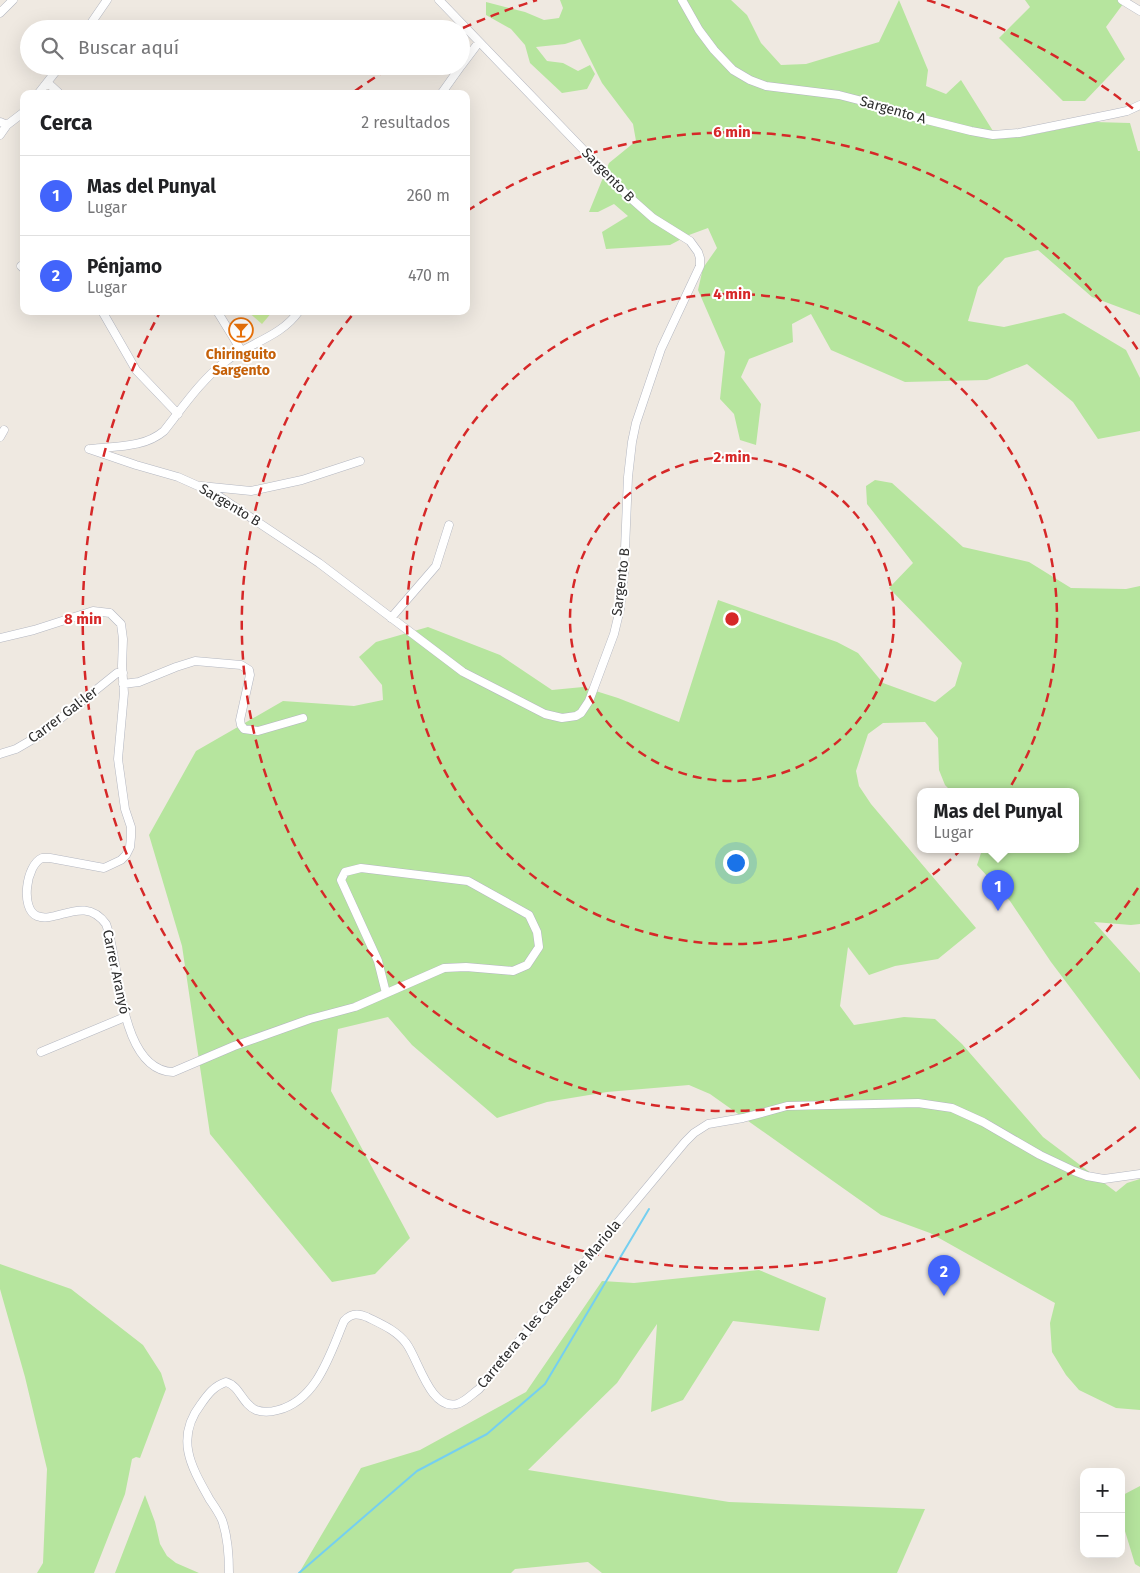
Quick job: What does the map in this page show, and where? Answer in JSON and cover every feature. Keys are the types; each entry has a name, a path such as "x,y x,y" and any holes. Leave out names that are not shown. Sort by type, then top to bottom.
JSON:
{"street":[{"path":"0,14 13,0"},
{"path":"93,20 107,0"},
{"name":"Sargento B","path":"439,0 458,20"},
{"name":"Sargento A","path":"682,0 704,37 733,70 750,80 766,86 839,95 971,131 993,135 1019,133 1113,114 1127,111 1140,105"},
{"path":"1122,0 1140,11"},
{"name":"Sargento B","path":"178,414 164,431 150,441 89,449 136,466 178,477 197,485 221,498 319,563 455,667 545,714 562,718 576,716 581,713 589,701 607,654 620,609 624,573 628,477 636,423 661,349 700,266 700,258 694,246 683,236 643,210 470,33"},
{"path":"470,54 479,42"},
{"path":"42,90 54,75"},
{"path":"444,90 455,75"},
{"path":"48,83 56,90"},
{"path":"0,135 4,124 20,114"},
{"path":"104,315 136,370 178,414 211,374 241,350 278,332 296,315"},
{"path":"219,315 241,350"},
{"path":"197,485 251,491 302,480 360,462"},
{"path":"391,618 436,566 449,525"},
{"name":"Carrer Aranyó","path":"0,638 34,630 93,611 110,613 121,624 123,684 118,760 131,837 126,855 112,866 104,868 42,858 36,863 31,872 26,892 30,907 33,913 38,916 44,917 84,910 101,917 109,931 125,1017 135,1043 144,1056 155,1066 166,1072 172,1072 234,1046 310,1019 355,1007 444,968 466,967 513,971 527,965 539,947 537,932 529,915 468,881 361,868 345,872 341,880 378,961 386,993"},
{"path":"123,684 139,682 176,666 195,661 241,665 249,670 250,675 240,720 244,729 258,731 303,718"},
{"name":"Carrer Gal·ler","path":"0,754 16,749 34,738 122,669"},
{"path":"41,1052 125,1017"},
{"name":"Carretera a les Casetes de Mariola","path":"229,1573 229,1552 222,1519 192,1468 188,1448 188,1434 194,1414 218,1384 226,1382 236,1387 248,1405 256,1410 272,1412 296,1403 315,1383 344,1321 348,1316 354,1314 362,1315 378,1322 400,1336 407,1344 436,1398 449,1404 463,1401 479,1389 685,1142 694,1133 708,1124 743,1118 787,1106 918,1103 952,1108 983,1122 1040,1155 1087,1176 1104,1180 1140,1174"}],"green space":[{"path":"560,0 731,0 747,15 761,43 781,65 806,64 879,42 899,0 928,70 926,86 946,94 961,80 998,139 1026,136 1094,122 1130,123 1138,151 1140,151 1140,315 1092,297 1038,250 1005,258 978,287 968,321 1004,327 1064,313 1126,350 1140,378 1140,431 1098,439 1073,402 1027,364 987,380 905,382 831,350 811,314 792,324 793,342 749,359 741,377 761,404 756,445 740,440 734,414 720,399 725,352 698,290 703,268 717,248 708,228 670,245 606,249 602,232 628,216 614,204 598,212 589,212 609,163 636,141 633,124 602,83 580,39 565,44 536,47 547,61 563,63 578,71 590,65 595,74 587,89 562,93 530,63 525,45 511,29 486,15 486,2 525,12 544,20 559,18 563,8"},
{"path":"1025,0 1126,0 1106,27 1125,59 1085,101 1063,101 999,38 1030,7"},
{"path":"252,315 270,315 262,324"},
{"path":"875,480 892,483 963,547 1029,562 1071,588 1126,589 1140,586 1140,924 1094,922 1140,973 1140,1080 1051,962 1010,901 977,865 981,853 1079,853 1079,788 948,788 939,770 938,738 925,722 883,723 868,734 856,771 859,786 871,804 976,928 938,959 895,966 869,975 848,947 840,1006 854,1025 904,1017 935,1019 962,1044 1043,1137 1116,1192 1127,1183 1140,1179 1140,1410 1116,1408 1079,1390 1066,1375 1052,1352 1050,1323 1055,1303 930,1233 881,1215 710,1094 689,1085 607,1092 547,1102 497,1118 412,1045 388,1017 338,1029 331,1091 410,1238 375,1274 332,1282 210,1134 182,946 149,835 196,751 283,701 354,706 383,700 382,685 359,657 376,642 428,627 500,655 552,690 583,687 618,698 679,722 718,600 837,642 858,653 883,683 935,702 955,686 962,663 889,588 913,563 867,504 866,486"},
{"path":"0,1264 71,1289 143,1345 161,1373 166,1389 140,1458 132,1459 125,1494 94,1573 37,1573 43,1563 47,1469 25,1377 0,1289"},
{"path":"759,1270 826,1298 819,1331 733,1321 683,1400 651,1412 657,1324 617,1383 528,1470 729,1502 925,1509 897,1573 602,1573 588,1562 515,1569 511,1573 299,1573 361,1468 420,1450 526,1392 602,1281 634,1283"},
{"path":"1140,1486 1140,1567 1135,1564 1125,1531 1125,1494"},
{"path":"145,1495 155,1522 160,1544 167,1556 176,1563 199,1573 115,1573"}],"waterway":[{"path":"299,1573 417,1471 487,1434 545,1384 649,1209"}],"place":[{"name":"Chiringuito Sargento","path":"241,330"},
{"name":"Mas del Punyal","path":"998,911"},
{"name":"Pénjamo","path":"944,1296"}]}
